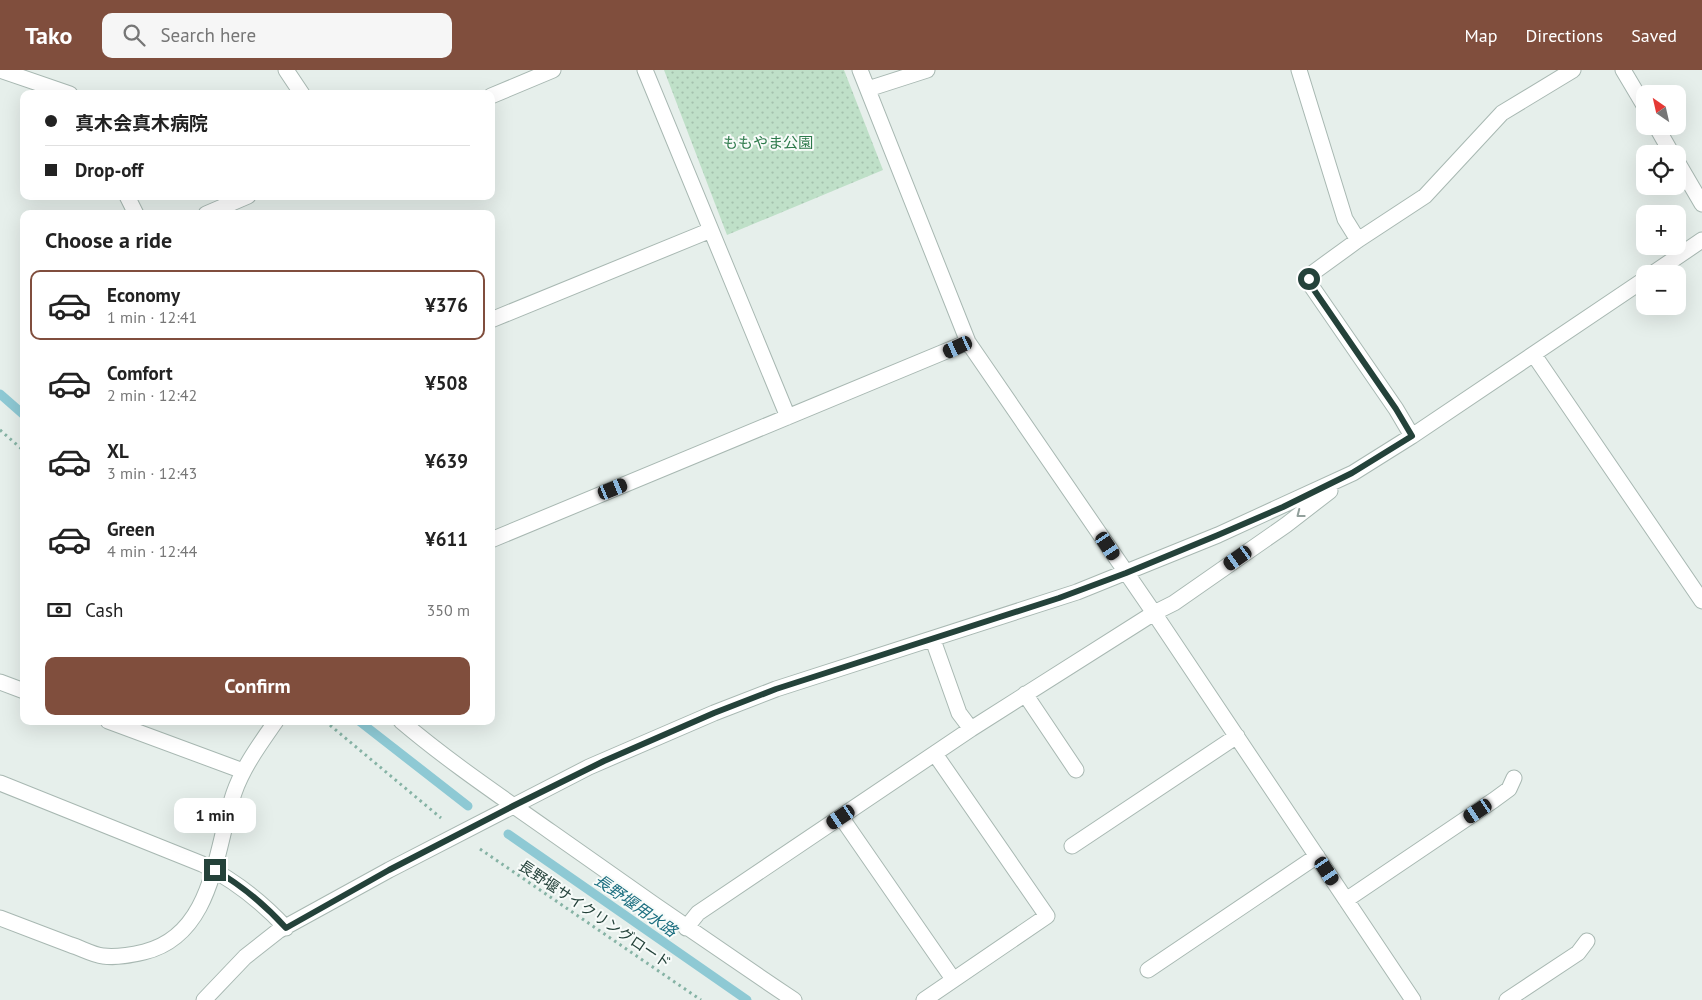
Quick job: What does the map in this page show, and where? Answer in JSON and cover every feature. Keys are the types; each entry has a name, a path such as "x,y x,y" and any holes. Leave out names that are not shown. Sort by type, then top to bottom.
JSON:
{"street":[{"path":"0,70 58,90"},
{"path":"286,70 299,90"},
{"path":"495,94 553,70"},
{"path":"646,70 788,418"},
{"path":"860,70 968,342 1154,613 1413,1000"},
{"path":"868,89 927,70"},
{"path":"1299,70 1345,219 1358,240"},
{"path":"1412,436 1396,409 1312,287 1309,279 1314,272 1358,240 1425,196 1502,113 1573,70"},
{"path":"1623,70 1636,92"},
{"path":"1686,177 1702,204"},
{"path":"215,210 239,200"},
{"path":"495,318 711,230"},
{"path":"1665,265 1702,240"},
{"path":"686,928 698,913 971,729 1154,613 1174,603 1286,525 1352,473 1412,436 1636,285"},
{"path":"495,538 968,342"},
{"path":"1534,355 1701,598"},
{"path":"204,1000 245,956 278,931 389,870 589,768 714,713 776,689 933,640 1076,592 1126,573 1218,535 1352,473"},
{"path":"933,640 959,713 971,729"},
{"path":"0,682 20,690"},
{"path":"1025,694 1076,770"},
{"path":"119,725 243,770"},
{"path":"0,918 102,956 128,956 156,949 172,939 190,924 215,870 234,794 243,770 273,725"},
{"path":"406,725 513,806 686,928 794,1000"},
{"path":"1072,846 1237,736"},
{"path":"924,1000 952,979 1048,916 935,754"},
{"path":"1346,900 1494,800 1509,789 1514,778"},
{"path":"0,783 215,870 229,878 265,907 286,928"},
{"path":"841,817 952,979"},
{"path":"1148,970 1317,856"},
{"path":"1507,1000 1578,953 1587,940"}],"path":[{"path":"0,430 20,448"},
{"path":"329,725 445,821"},
{"name":"長野堰サイクリングロード","path":"476,846 701,1000"}],"green space":[{"name":"ももやま公園","path":"664,70 844,70 883,170 727,235"}],"waterway":[{"name":"長野堰用水路","path":"0,394 20,412"},
{"name":"長野堰用水路","path":"364,725 468,806"},
{"name":"長野堰用水路","path":"508,834 747,1000"}],"route":[{"path":"215,870 229,878 265,907 286,928 389,870 544,790 714,713 776,689 933,640 1076,592 1283,507 1352,473 1412,436 1396,409 1312,287 1309,279"}]}
